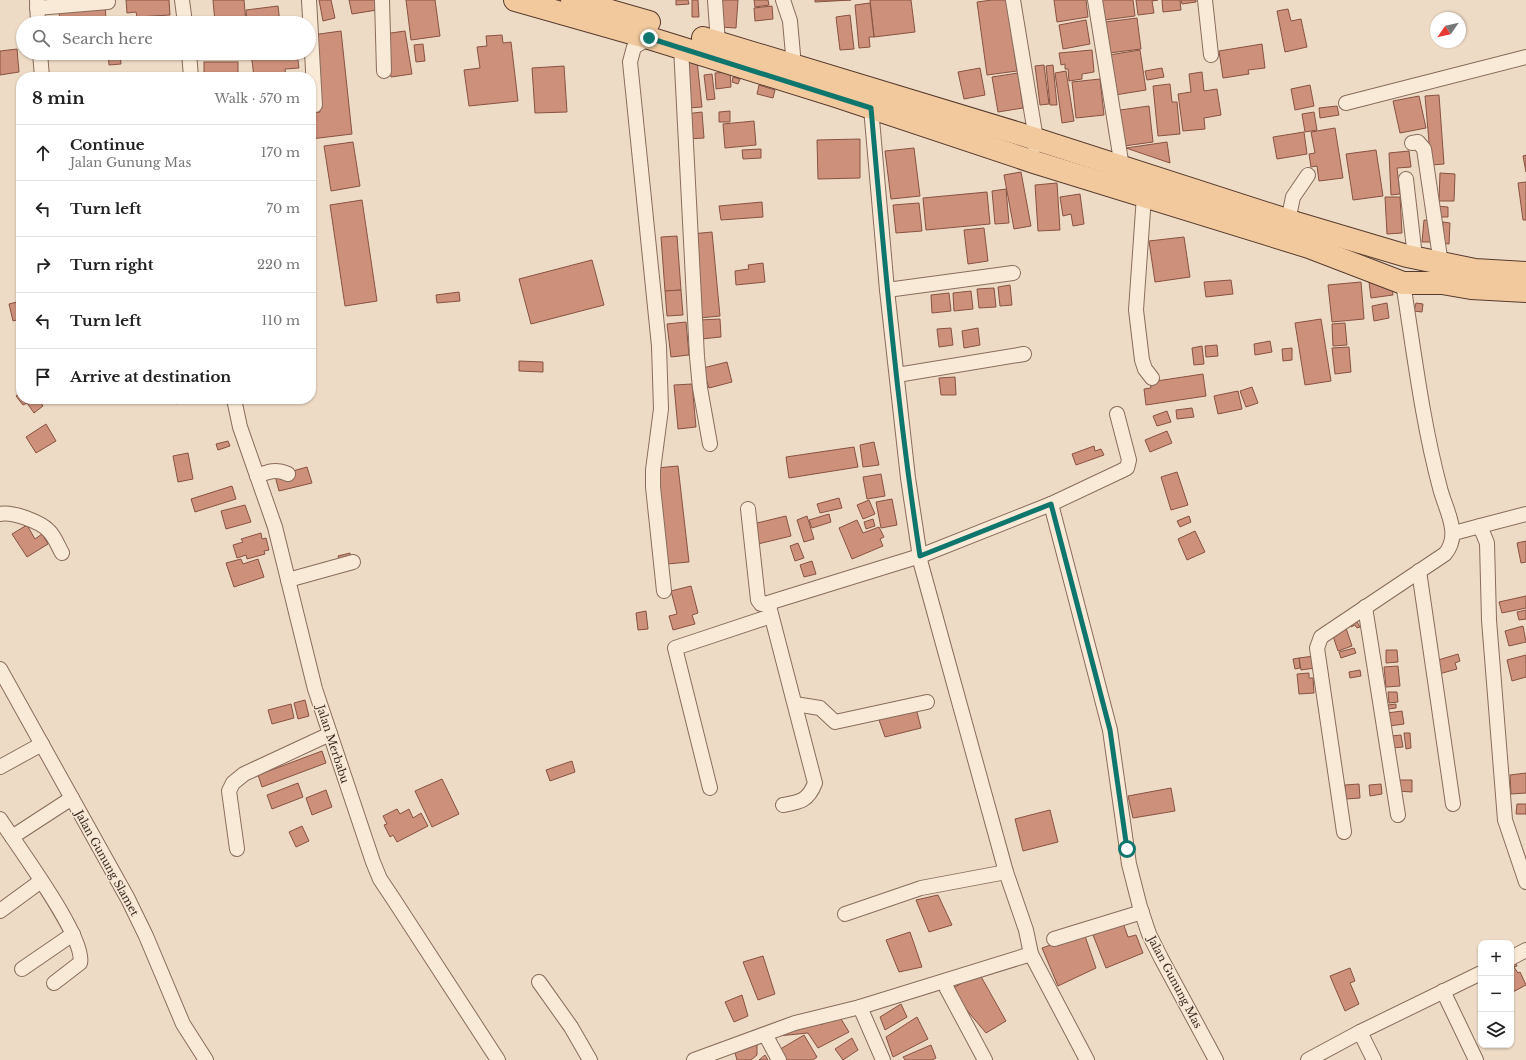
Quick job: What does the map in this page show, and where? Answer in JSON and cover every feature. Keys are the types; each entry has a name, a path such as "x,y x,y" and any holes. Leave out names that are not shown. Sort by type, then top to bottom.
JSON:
{"main road":[{"path":"515,0 681,47 1036,139 1288,221 1415,257 1441,264 1475,270 1526,273"},
{"path":"572,0 794,66 838,88 871,108 1034,162 1309,247 1403,283 1442,283 1471,288 1526,291"}],"street":[{"path":"182,0 185,16"},
{"path":"309,0 310,16"},
{"path":"382,0 384,71"},
{"path":"715,0 718,43"},
{"path":"783,0 790,21 794,66"},
{"path":"1013,0 1036,139 1034,162"},
{"path":"1095,0 1122,167"},
{"path":"1206,0 1211,55"},
{"path":"38,16 37,4 108,2"},
{"path":"649,38 634,47 630,62 660,346 661,409 653,470 653,487 664,591"},
{"path":"681,47 697,357 700,388 710,444"},
{"path":"1346,103 1526,57"},
{"path":"41,60 42,72"},
{"path":"189,60 190,72"},
{"path":"313,60 314,72"},
{"path":"871,108 887,290 908,478 920,556 1006,872 1026,930 1031,954 1087,1060"},
{"path":"1412,143 1418,142 1424,149 1441,264"},
{"path":"1288,221 1293,197 1308,175"},
{"path":"1406,179 1415,257"},
{"path":"1144,196 1136,310 1142,360 1145,369 1152,378"},
{"path":"887,290 1013,273"},
{"path":"1344,832 1318,648 1321,637 1445,554 1450,549 1454,533 1440,488 1429,436 1403,283"},
{"path":"897,375 1024,354"},
{"name":"Jalan Merbabu","path":"235,404 240,427 275,528 314,689 367,846 380,879 498,1060"},
{"path":"710,788 675,648 770,609 920,556 1051,504 1127,468 1129,460 1117,414"},
{"path":"257,476 279,470 288,474"},
{"name":"Jalan Gunung Mas","path":"1051,504 1110,730 1129,864 1142,912 1149,934 1216,1060"},
{"path":"748,509 758,600 761,604 770,609 815,783 811,794 805,799 797,803 783,805"},
{"path":"0,514 8,512 17,514 48,530 62,553"},
{"path":"1454,533 1526,514"},
{"path":"1480,526 1487,543 1489,620 1505,820 1526,882"},
{"path":"288,580 353,562"},
{"path":"1419,571 1454,804"},
{"path":"1365,607 1398,815"},
{"name":"Jalan Gunung Slamet","path":"0,669 4,687 42,744 72,798 146,936 183,1024 206,1060"},
{"path":"795,704 820,708 835,722 927,702"},
{"path":"237,849 229,791 233,783 244,774 330,734"},
{"path":"0,767 42,744"},
{"path":"7,835 72,798"},
{"path":"0,818 7,835 41,881 67,920 80,953 80,963 54,983"},
{"path":"846,914 921,888 1006,872"},
{"path":"0,910 41,881"},
{"path":"1054,939 1142,912"},
{"path":"22,969 73,934"},
{"path":"1514,957 1525,952"},
{"path":"694,1060 766,1036 795,1023 860,1007 1031,954"},
{"path":"1308,1060 1360,1032 1478,974"},
{"path":"945,981 947,989 985,1060"},
{"path":"539,982 571,1027 590,1060"},
{"path":"1444,991 1476,1060"},
{"path":"860,1007 883,1060"},
{"path":"1360,1032 1374,1060"},
{"path":"766,1036 779,1060"}],"building":[{"path":"58,0 105,0 106,16 59,16"},
{"path":"126,0 169,0 170,15 137,16 136,12 127,13"},
{"path":"213,0 244,0 245,16 214,16"},
{"path":"319,0 331,0 335,18 323,21"},
{"path":"349,0 376,0 377,10 352,14"},
{"path":"406,0 435,0 440,36 411,40"},
{"path":"676,0 688,0 689,4 676,5"},
{"path":"692,0 698,0 699,17 692,17"},
{"path":"721,0 738,0 736,28 719,27"},
{"path":"754,0 768,0 769,5 755,7"},
{"path":"815,0 851,0 815,2"},
{"path":"870,0 911,0 915,32 874,37"},
{"path":"1007,0 1017,71 987,75 977,2"},
{"path":"1054,0 1086,0 1088,17 1057,22"},
{"path":"1102,0 1133,0 1135,16 1104,20"},
{"path":"1136,0 1158,0 1152,1 1154,13 1138,15"},
{"path":"1162,0 1180,0 1181,10 1163,12"},
{"path":"1181,0 1196,0 1196,2 1182,4"},
{"path":"870,3 874,37 869,37 870,47 859,48 855,5"},
{"path":"278,6 279,16 246,16 246,10"},
{"path":"772,6 773,19 755,21 754,8"},
{"path":"1288,9 1291,21 1301,19 1307,47 1285,52 1277,11"},
{"path":"850,15 854,49 840,50 836,17"},
{"path":"1137,18 1141,49 1109,53 1105,22"},
{"path":"1086,20 1090,44 1063,49 1059,25"},
{"path":"341,31 352,134 316,138 316,112 320,112 315,60 316,60 316,34"},
{"path":"405,31 412,74 391,77 384,34"},
{"path":"502,35 503,43 511,42 518,101 469,106 464,70 480,68 477,47 487,46 486,36"},
{"path":"423,44 425,61 416,62 414,45"},
{"path":"1262,44 1265,68 1248,70 1249,74 1223,78 1219,51"},
{"path":"16,49 16,60 18,60 19,72 0,75 0,51"},
{"path":"1092,50 1094,72 1082,74 1082,79 1069,81 1068,69 1065,69 1065,64 1061,65 1059,53"},
{"path":"1140,50 1146,90 1115,95 1109,55"},
{"path":"109,60 121,60 121,64 109,65"},
{"path":"252,60 298,60 299,68 285,69 285,72 253,72"},
{"path":"697,61 702,107 688,108 683,62"},
{"path":"204,62 238,62 238,72 204,72"},
{"path":"1044,65 1049,104 1040,105 1035,66"},
{"path":"1053,65 1057,105 1050,105 1046,66"},
{"path":"564,66 567,112 535,113 532,68"},
{"path":"980,68 985,95 964,99 958,72"},
{"path":"1162,68 1164,77 1147,80 1145,71"},
{"path":"1066,71 1074,121 1062,123 1055,73"},
{"path":"730,72 731,87 716,89 715,73"},
{"path":"1202,72 1204,91 1217,89 1221,115 1204,118 1205,129 1183,131 1178,94 1191,92 1189,74"},
{"path":"1018,73 1023,108 998,112 992,77"},
{"path":"712,74 715,99 707,100 704,75"},
{"path":"733,77 740,79 738,84 732,82"},
{"path":"1100,79 1104,115 1076,118 1072,82"},
{"path":"1170,84 1172,102 1177,102 1180,134 1158,136 1153,86"},
{"path":"759,85 775,90 773,98 757,94"},
{"path":"1310,85 1314,106 1295,110 1291,89"},
{"path":"1439,95 1444,164 1431,165 1425,96"},
{"path":"1419,96 1426,128 1400,133 1393,101"},
{"path":"1149,106 1153,142 1124,146 1120,110"},
{"path":"1337,106 1339,115 1320,118 1319,108"},
{"path":"730,111 730,122 719,122 719,112"},
{"path":"702,112 704,138 688,139 685,114"},
{"path":"1314,112 1317,130 1305,132 1302,114"},
{"path":"754,121 756,145 725,148 723,124"},
{"path":"1335,128 1343,178 1319,181 1317,166 1311,167 1309,154 1315,153 1311,132"},
{"path":"1304,132 1307,154 1277,159 1273,137"},
{"path":"860,139 860,178 818,179 817,140"},
{"path":"353,142 360,186 331,191 324,146"},
{"path":"1167,142 1170,163 1126,148"},
{"path":"914,148 920,196 891,199 885,151"},
{"path":"761,149 761,158 743,159 742,150"},
{"path":"1376,150 1383,196 1353,200 1346,154"},
{"path":"1409,151 1411,167 1397,168 1400,194 1391,195 1389,153"},
{"path":"1526,155 1526,172 1523,156"},
{"path":"1021,172 1031,226 1014,229 1004,175"},
{"path":"1440,173 1455,174 1454,201 1439,201"},
{"path":"1526,182 1526,220 1523,220 1518,183"},
{"path":"1057,183 1060,230 1038,231 1035,185"},
{"path":"1006,189 1009,223 995,224 992,191"},
{"path":"987,192 990,224 926,230 923,198"},
{"path":"1080,194 1084,224 1073,226 1071,214 1063,216 1060,197"},
{"path":"1385,197 1400,197 1402,233 1387,234"},
{"path":"362,200 377,301 345,306 330,205"},
{"path":"762,202 763,217 721,220 719,206"},
{"path":"919,203 922,231 896,233 893,205"},
{"path":"1435,206 1448,207 1448,217 1435,217"},
{"path":"1424,220 1432,221 1431,242 1422,242"},
{"path":"1443,222 1450,223 1449,244 1441,243"},
{"path":"984,228 988,261 968,264 964,230"},
{"path":"712,232 720,316 699,318 691,234"},
{"path":"677,236 681,290 665,291 661,237"},
{"path":"1184,237 1190,277 1155,282 1149,241"},
{"path":"592,260 604,305 531,324 519,279"},
{"path":"763,263 765,282 736,285 735,271 749,269 748,265"},
{"path":"1231,280 1233,294 1206,297 1204,282"},
{"path":"1391,280 1393,295 1371,298 1369,282"},
{"path":"1361,282 1364,319 1332,322 1328,285"},
{"path":"1010,285 1012,305 1000,306 998,287"},
{"path":"994,288 996,307 979,308 977,289"},
{"path":"681,290 683,315 667,316 665,291"},
{"path":"971,291 973,309 954,311 953,293"},
{"path":"459,292 460,301 437,303 436,295"},
{"path":"949,293 951,311 932,313 931,295"},
{"path":"16,302 16,320 13,321 9,304"},
{"path":"1387,303 1389,318 1374,321 1372,306"},
{"path":"1416,303 1423,304 1422,312 1414,311"},
{"path":"720,319 721,337 701,339 699,320"},
{"path":"1321,319 1331,381 1305,385 1295,323"},
{"path":"686,322 689,355 671,357 667,324"},
{"path":"1345,323 1347,345 1333,346 1332,324"},
{"path":"951,328 953,345 939,347 937,329"},
{"path":"978,328 980,345 964,348 962,331"},
{"path":"1270,341 1272,352 1255,355 1254,344"},
{"path":"1217,345 1218,356 1206,357 1205,346"},
{"path":"1202,346 1204,364 1194,365 1192,348"},
{"path":"1349,347 1351,372 1335,374 1332,348"},
{"path":"1292,348 1292,360 1283,361 1282,349"},
{"path":"519,361 543,362 543,372 519,371"},
{"path":"727,362 732,382 709,388 703,368"},
{"path":"1203,374 1206,396 1146,405 1144,389 1151,388 1150,382"},
{"path":"955,377 956,395 941,395 939,378"},
{"path":"692,384 696,427 678,429 674,385"},
{"path":"1252,387 1258,403 1246,407 1240,391"},
{"path":"1238,391 1242,409 1218,414 1214,396"},
{"path":"28,404 42,404 43,406 34,413"},
{"path":"1192,408 1194,417 1177,419 1176,410"},
{"path":"1167,411 1171,422 1157,426 1153,416"},
{"path":"46,424 56,441 36,453 26,437"},
{"path":"1167,431 1172,443 1150,452 1145,440"},
{"path":"228,441 230,446 218,450 216,444"},
{"path":"874,442 879,465 863,467 860,445"},
{"path":"1094,446 1095,451 1101,449 1104,455 1076,465 1072,454"},
{"path":"854,447 858,467 789,478 786,457"},
{"path":"188,453 193,479 178,482 173,456"},
{"path":"678,466 689,562 667,564 656,468"},
{"path":"307,467 312,483 279,491 275,476"},
{"path":"1177,472 1188,505 1171,510 1161,477"},
{"path":"881,474 885,496 867,499 863,477"},
{"path":"232,486 236,499 195,512 191,499"},
{"path":"839,498 842,508 820,513 817,504"},
{"path":"892,499 897,525 881,528 876,502"},
{"path":"869,500 875,514 863,519 857,505"},
{"path":"245,505 251,522 226,529 221,511"},
{"path":"829,514 831,522 812,528 809,520"},
{"path":"786,516 791,536 758,544 753,524"},
{"path":"807,516 814,539 804,542 797,520"},
{"path":"1189,516 1191,522 1180,527 1177,521"},
{"path":"873,519 875,526 866,529 864,522"},
{"path":"857,520 863,533 879,527 884,537 880,539 883,546 852,559 839,528"},
{"path":"27,525 35,539 42,534 48,544 27,557 12,534"},
{"path":"1195,531 1205,552 1187,560 1178,539"},
{"path":"261,533 262,539 266,538 269,550 264,551 265,554 247,559 246,555 237,558 233,545 243,542 241,539"},
{"path":"1526,541 1526,562 1521,563 1517,543"},
{"path":"798,543 804,558 795,561 790,546"},
{"path":"350,553 351,559 340,562 338,556"},
{"path":"241,559 243,564 258,559 264,577 234,587 226,563"},
{"path":"812,561 816,574 804,577 800,565"},
{"path":"691,586 698,613 692,615 695,624 673,630 669,616 677,614 671,591"},
{"path":"1526,596 1526,608 1502,613 1499,602"},
{"path":"1526,610 1526,619 1519,620 1517,612"},
{"path":"646,611 648,629 638,630 636,613"},
{"path":"1356,620 1360,627 1357,628 1355,625 1351,627 1349,623"},
{"path":"1523,626 1526,642 1509,646 1505,631"},
{"path":"1346,628 1352,646 1338,651 1332,633"},
{"path":"1354,648 1356,653 1341,658 1339,652"},
{"path":"1386,650 1397,650 1398,662 1386,663"},
{"path":"1458,654 1460,661 1455,663 1457,669 1439,674 1435,661"},
{"path":"1526,655 1526,677 1512,681 1507,660"},
{"path":"1314,656 1315,668 1301,670 1299,658"},
{"path":"1299,658 1300,668 1295,669 1293,659"},
{"path":"1398,666 1400,686 1386,687 1384,667"},
{"path":"1360,670 1361,676 1350,678 1349,672"},
{"path":"1309,673 1309,678 1313,678 1314,693 1299,694 1297,674"},
{"path":"1388,692 1397,692 1398,702 1389,703"},
{"path":"305,700 309,716 298,719 294,703"},
{"path":"291,704 294,718 272,724 268,710"},
{"path":"1396,704 1396,708 1388,709 1388,705"},
{"path":"916,708 921,728 885,737 878,717"},
{"path":"1402,711 1404,724 1389,726 1387,713"},
{"path":"1404,733 1410,733 1411,748 1406,749"},
{"path":"1401,735 1403,747 1393,748 1391,736"},
{"path":"322,751 326,763 262,787 258,775"},
{"path":"572,761 575,772 550,781 546,770"},
{"path":"1526,773 1526,793 1511,794 1510,775"},
{"path":"442,779 459,814 432,827 415,791"},
{"path":"1397,780 1412,780 1412,792 1397,791"},
{"path":"298,783 303,797 272,809 267,795"},
{"path":"1359,784 1360,798 1346,799 1345,785"},
{"path":"1381,784 1382,794 1370,796 1369,785"},
{"path":"1171,788 1175,811 1133,818 1128,796"},
{"path":"326,790 332,807 312,815 306,798"},
{"path":"1517,804 1526,804 1526,814 1516,814"},
{"path":"397,809 400,814 409,809 413,818 421,813 428,826 397,842 393,835 390,837 384,825 387,824 383,816"},
{"path":"1050,810 1058,842 1023,851 1015,819"},
{"path":"302,826 309,841 296,847 289,832"},
{"path":"938,895 952,925 929,932 916,900"},
{"path":"1123,923 1128,937 1136,935 1143,953 1106,968 1093,935"},
{"path":"910,932 922,967 899,972 886,940"},
{"path":"1084,933 1096,968 1058,986 1042,948"},
{"path":"763,956 775,994 758,1000 743,962"},
{"path":"1514,960 1517,966 1514,967"},
{"path":"1514,967 1518,973 1520,972 1526,985 1514,991"},
{"path":"1350,968 1355,981 1350,983 1359,1004 1345,1011 1330,976"},
{"path":"979,973 1006,1021 986,1033 950,990"},
{"path":"742,995 748,1016 734,1022 725,1002"},
{"path":"901,1004 907,1017 885,1030 880,1017"},
{"path":"838,1014 849,1032 818,1048 808,1033 778,1036 817,1018 821,1025"},
{"path":"917,1017 928,1039 893,1057 886,1037"},
{"path":"804,1035 817,1057 813,1060 783,1060 777,1051"},
{"path":"852,1038 858,1050 843,1060 835,1049"},
{"path":"757,1040 757,1055 751,1060 737,1060 735,1053"},
{"path":"931,1045 936,1058 932,1060 905,1060 903,1057"},
{"path":"765,1055 768,1060 759,1060"}],"route":[{"path":"649,38 871,108 887,290 908,478 920,556 1051,504 1110,730 1127,849"}]}
